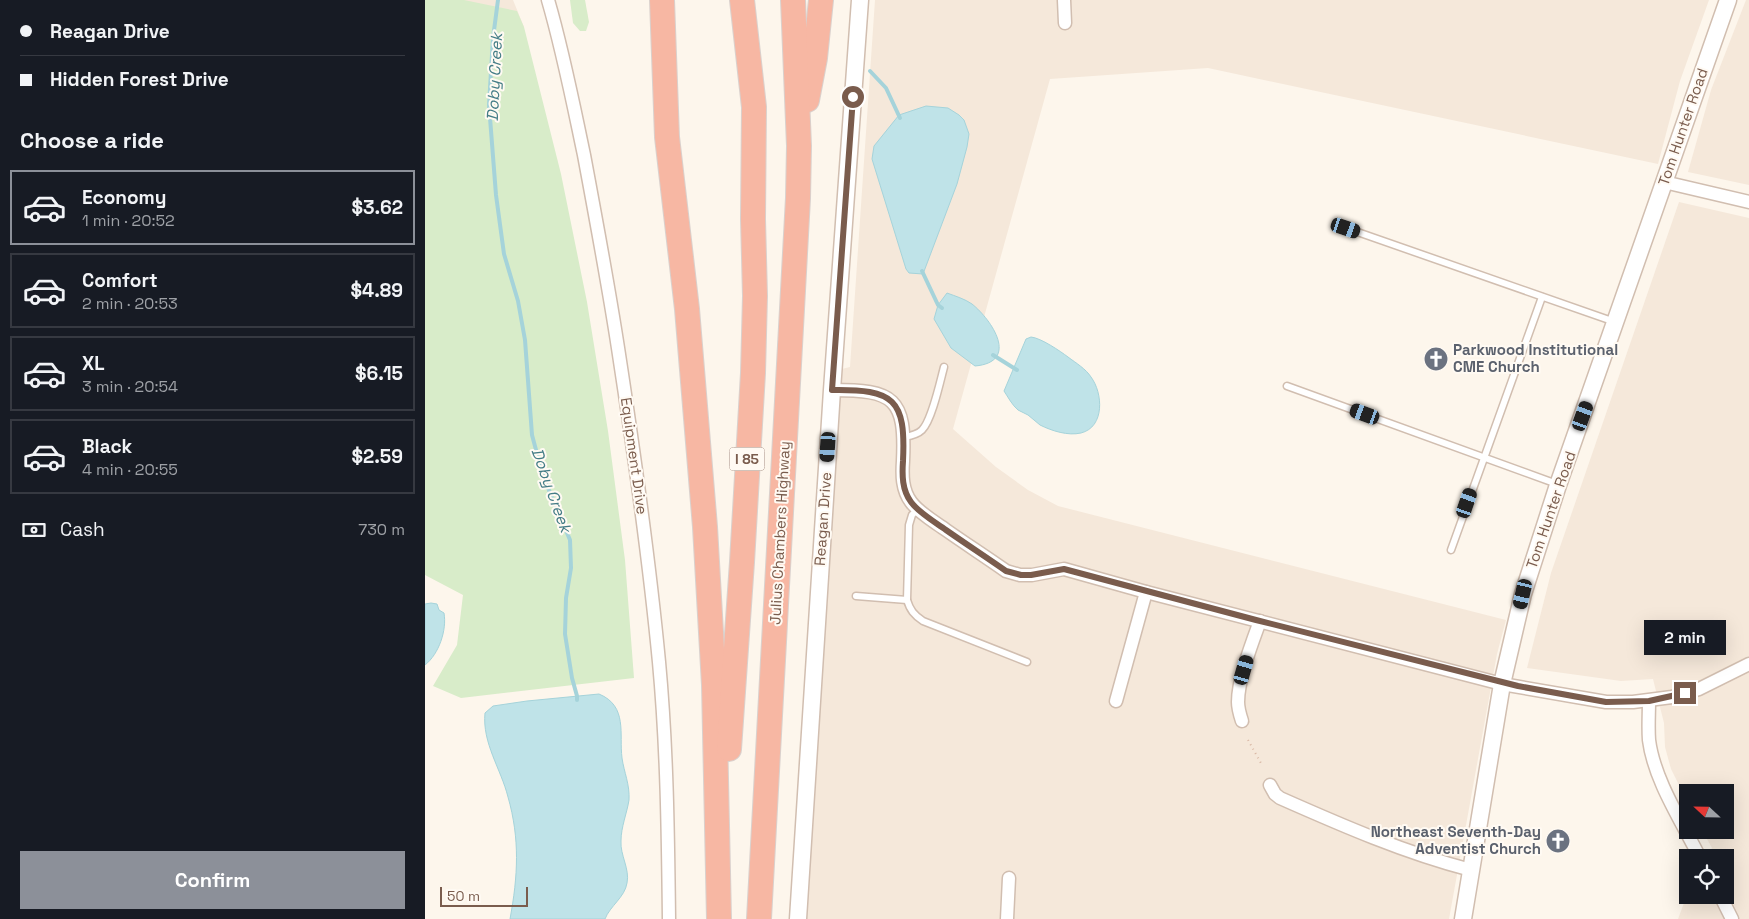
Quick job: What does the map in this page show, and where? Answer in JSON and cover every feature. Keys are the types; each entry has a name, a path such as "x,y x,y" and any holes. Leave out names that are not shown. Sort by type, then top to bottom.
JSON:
{"highway":[{"path":"662,0 667,137 687,309 705,527 714,685 719,919"},
{"name":"I 85","path":"719,919 753,374 755,296 753,219 754,108 742,0"},
{"name":"I 85","path":"793,0 799,146"},
{"path":"799,146 815,58 821,0"},
{"name":"Julius Chambers Highway","path":"759,919 799,198 799,146"}],"street":[{"name":"Equipment Drive","path":"548,0 575,113 599,230 639,485 651,582 665,744 669,919"},
{"name":"Reagan Drive","path":"798,919 859,0"},
{"path":"1064,0 1065,23"},
{"name":"Tom Hunter Road","path":"1463,919 1503,684 1523,594 1558,484 1728,0"},
{"path":"1664,182 1749,202"},
{"path":"832,390 873,392 887,398 898,408 902,419 904,437 903,487 911,502 925,515 1006,571 1021,575 1031,575 1064,569 1503,684 1606,702 1649,701 1672,697 1698,689 1749,664"},
{"path":"1116,701 1146,592"},
{"path":"1242,721 1238,701 1240,688 1252,642 1260,621"},
{"path":"1649,701 1649,740 1655,764 1696,849"},
{"path":"1269,785 1280,798 1321,816 1431,858 1471,870"},
{"path":"1007,919 1009,878"},
{"path":"1724,904 1732,919"}],"lane":[{"path":"1346,228 1616,322"},
{"path":"1451,550 1542,297"},
{"path":"904,437 921,431 928,422 944,367"},
{"path":"1287,386 1558,484"},
{"path":"918,509 912,515 909,525 907,600 910,609 915,616 923,621 1027,662"},
{"path":"856,596 907,600"}],"path":[{"path":"1249,741 1262,764"}],"shaded area":[{"path":"425,0 513,0 524,27"},
{"path":"875,0 1709,0 1680,81 1658,164 1208,68 1050,79 953,429 996,467 1028,490 1058,506 1506,620 1497,654 1449,919 800,919 833,371 850,367"},
{"path":"1746,0 1749,0 1749,185 1688,172 1711,90"},
{"path":"1679,202 1749,218 1749,919 1678,919 1684,904 1734,904 1734,849 1711,849 1707,839 1734,839 1734,784 1679,785 1671,769 1665,747 1664,723 1653,679 1621,681 1527,668 1551,573"}],"green space":[{"path":"425,0 464,0 517,11 524,27 561,174 587,302 608,431 625,560 634,678 461,698 433,686 457,645 463,595 425,575"},
{"path":"570,0 585,0 589,22 586,31 580,31 573,23"}],"water":[{"path":"926,106 948,108 959,115 964,120 969,134 957,184 923,274 909,273 906,269 872,159 874,146 899,115"},
{"path":"947,293 972,304 980,311 994,330 999,349 996,357 989,363 975,366 951,348 934,319 938,305"},
{"path":"1031,337 1045,342 1060,351 1084,369 1091,377 1098,392 1099,409 1098,417 1089,430 1071,434 1040,425 1028,415 1018,410 1004,391 1026,339"},
{"path":"425,604 437,604 439,610 444,613 445,620 438,648 425,665"},
{"path":"599,694 608,699 614,706 620,721 622,758 629,794 621,841 628,878 626,888 605,919 510,919 517,858 515,828 505,787 486,735 485,713 493,706"}],"waterway":[{"name":"Doby Creek","path":"498,0 493,38 489,105 496,195 504,254 518,301 525,340 532,435 543,476 570,540 571,568 566,598 565,634 577,700"},
{"path":"870,71 886,88 900,118"},
{"path":"922,271 938,305 942,308"},
{"path":"993,355 1017,370"}],"place":[{"name":"Parkwood Institutional CME Church","path":"1436,359"},
{"name":"Northeast Seventh-Day Adventist Church","path":"1558,841"}],"route":[{"path":"853,97 832,390 873,392 887,398 898,408 902,419 904,437 903,487 911,502 925,515 1006,571 1021,575 1064,569 1503,684 1606,702 1649,701 1685,693"}]}
